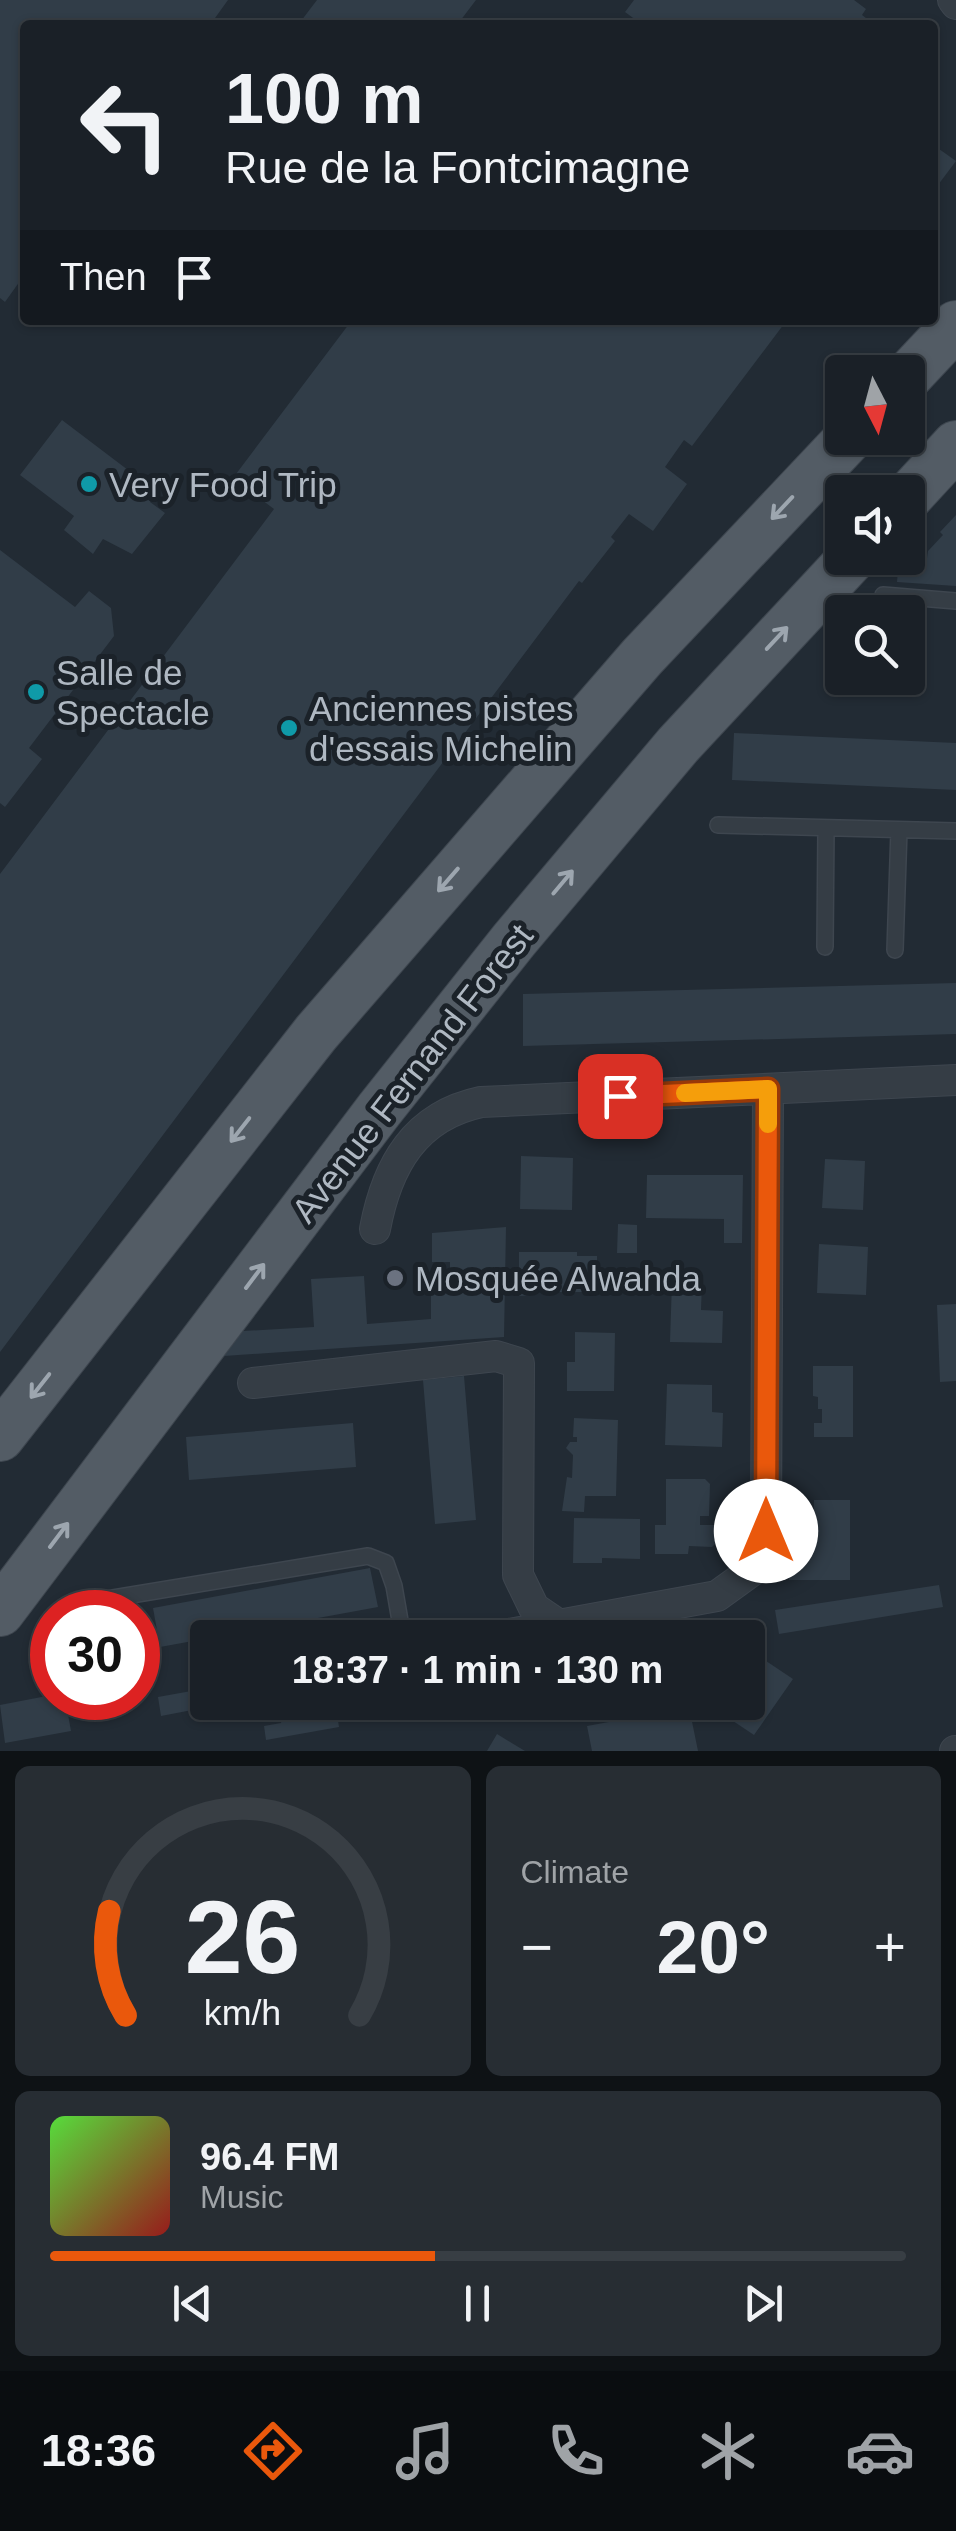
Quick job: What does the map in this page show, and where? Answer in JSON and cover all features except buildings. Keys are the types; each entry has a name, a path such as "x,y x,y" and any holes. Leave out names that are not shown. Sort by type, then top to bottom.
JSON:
{"main road":[{"path":"925,358 956,325"},
{"path":"925,479 956,445"},
{"path":"0,1437 316,1033 642,657 833,455"},
{"name":"Avenue Fernand Forest","path":"0,1612 378,1110 514,940 678,745 836,575"}],"street":[{"path":"376,1229 383,1196 398,1161 430,1122 455,1108 482,1102 956,1080"},
{"path":"586,1620 718,1596 753,1570 766,1531 768,1089"},
{"path":"252,1383 496,1356 519,1363 518,1575 534,1608 552,1620"}],"lane":[{"path":"925,598 956,601"},
{"path":"718,824 956,832"},
{"path":"825,947 826,828"},
{"path":"895,950 898,830"},
{"path":"160,1590 368,1556 386,1562 400,1620"}],"slow traffic":[{"path":"685,1093 768,1089 768,1124"}],"place":[{"name":"Very Food Trip","path":"89,484"},
{"name":"Salle de Spectacle","path":"36,692"},
{"name":"Anciennes pistes d'essais Michelin","path":"289,728"},
{"name":"Mosquée Alwahda","path":"395,1278"}],"route":[{"path":"620,1096 768,1089 766,1531"}]}
